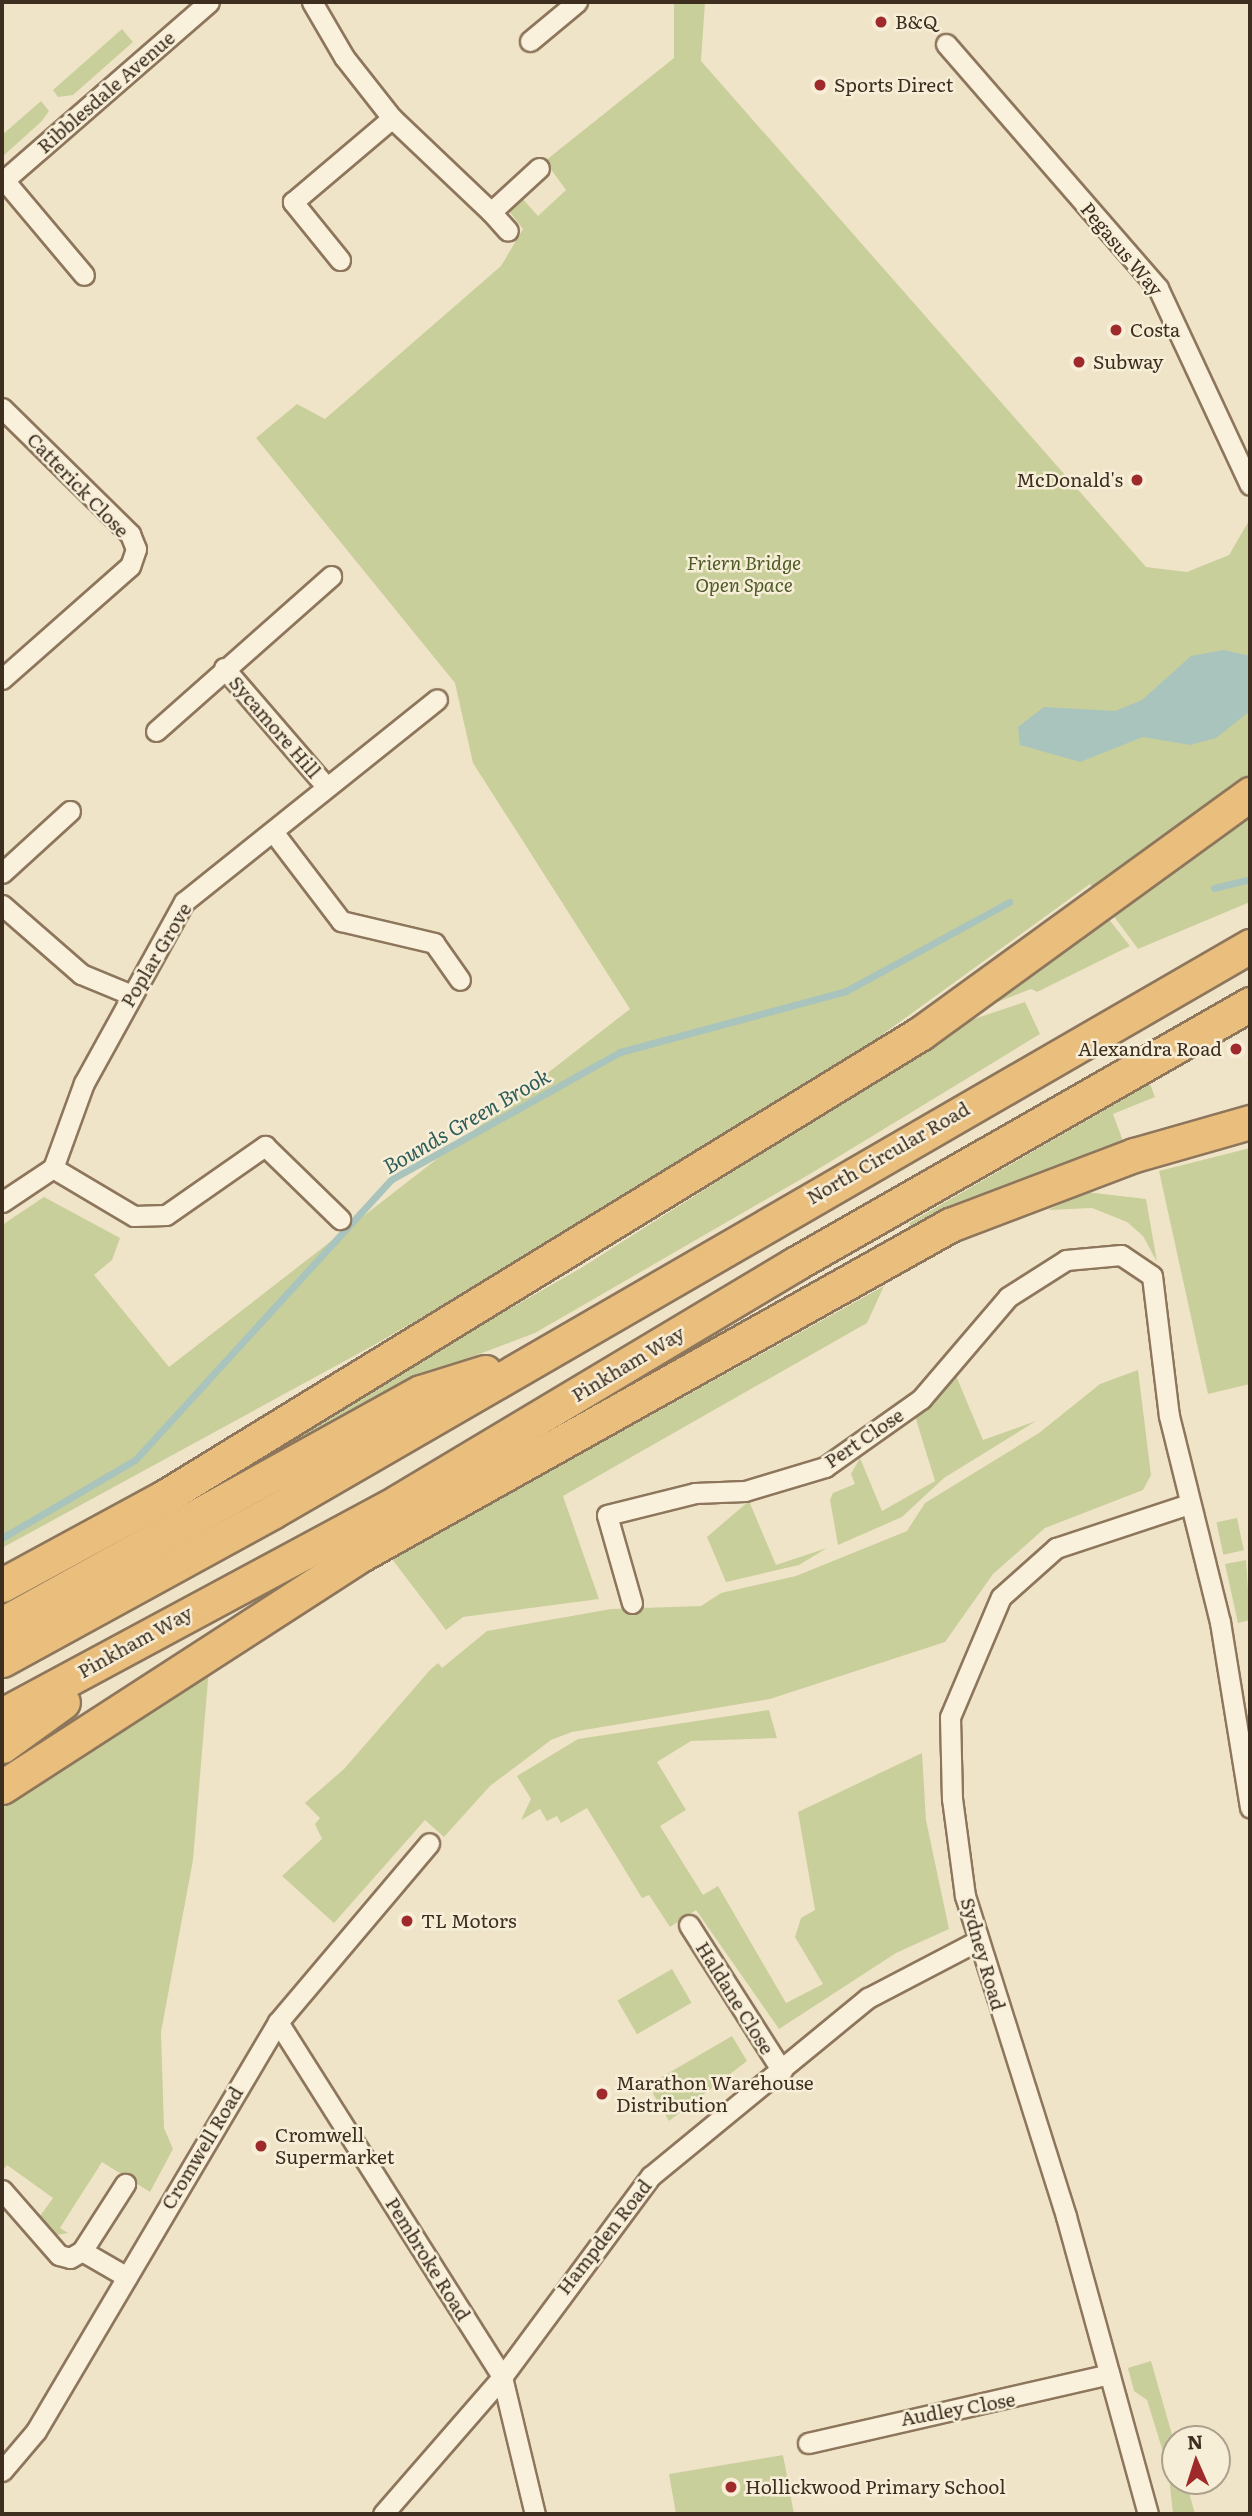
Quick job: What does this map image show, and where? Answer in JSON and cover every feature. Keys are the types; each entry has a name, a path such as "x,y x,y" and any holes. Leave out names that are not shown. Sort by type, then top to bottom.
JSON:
{"highway":[{"path":"2,1585 166,1496 932,1027 1250,794"},
{"name":"North Circular Road","path":"537,1356 1244,949"},
{"name":"Pinkham Way","path":"2,1715 181,1616 399,1501 819,1250 1250,1004"},
{"path":"2,1787 357,1557 950,1225 1134,1156 1250,1122"},
{"path":"2,1624 421,1392 537,1356"},
{"path":"2,1660 272,1512 537,1356"},
{"path":"2,1746 181,1616"}],"street":[{"name":"Ribblesdale Avenue","path":"3,181 209,2"},
{"path":"312,2 344,57 392,118 508,231"},
{"path":"530,41 577,2"},
{"name":"Pegasus Way","path":"946,44 1158,288 1250,485"},
{"path":"340,260 293,202 392,118"},
{"path":"491,212 539,168"},
{"path":"3,181 84,275"},
{"name":"Catterick Close","path":"2,408 130,534 136,549 130,566 2,680"},
{"name":"Sycamore Hill","path":"156,731 331,576"},
{"name":"Sycamore Hill","path":"224,668 326,786"},
{"name":"Poplar Grove","path":"53,1168 84,1083 184,902 274,833 326,786 437,699"},
{"path":"2,873 70,811"},
{"path":"274,833 341,921 434,943 460,980"},
{"path":"2,905 81,974 132,995"},
{"path":"2,1202 53,1168 134,1216 166,1215 265,1146 340,1219"},
{"name":"Pert Close","path":"632,1603 607,1515 695,1493 745,1490 825,1467 921,1399 1008,1297 1066,1260 1121,1255 1152,1276 1169,1416 1189,1504"},
{"path":"1189,1504 1220,1622 1250,1808"},
{"name":"Sydney Road","path":"1149,2514 1066,2216 977,1941 952,1799 950,1717 974,1654 1001,1597 1056,1548 1189,1504"},
{"name":"Cromwell Road","path":"2,2471 36,2431 278,2022 429,1843"},
{"name":"Haldane Close","path":"689,1925 782,2071"},
{"name":"Hampden Road","path":"383,2514 502,2377 652,2176 868,1998 977,1941"},
{"name":"Pembroke Road","path":"278,2022 502,2377 535,2514"},
{"path":"2,2190 59,2255 70,2258 82,2251 125,2184"},
{"path":"82,2251 127,2277"},
{"name":"Audley Close","path":"808,2443 1109,2374"}],"green space":[{"name":"Friern Bridge Open Space","path":"674,2 705,2 701,61 1146,567 1187,572 1229,555 1250,519 1250,902 1138,949 1090,884 766,1119 374,1345 2,1548 2,1225 44,1197 120,1238 112,1260 94,1275 169,1367 630,1009 473,763 455,683 256,438 297,404 325,419 501,266 523,229 509,211 521,197 538,216 566,190 545,161 674,58"},
{"path":"122,29 133,42 73,95 58,97 53,90"},
{"path":"41,101 49,111 42,121 2,157 2,135"},
{"path":"1104,913 1130,946 1037,992 1031,989 972,1012"},
{"path":"1025,1002 1040,1034 810,1174 535,1333 402,1383 44,1585 2,1599 581,1268 971,1020"},
{"path":"1150,1084 1155,1097 1113,1114 1123,1141 916,1234 909,1223"},
{"path":"1250,1148 1250,1384 1208,1394 1159,1171"},
{"path":"1086,1192 1146,1199 1157,1262 1143,1236 1127,1222 1092,1208 1048,1210"},
{"path":"884,1286 867,1323 563,1496 599,1599 463,1617 446,1630 392,1559"},
{"path":"1138,1370 1151,1475 1143,1490 1045,1528 993,1574 945,1642 770,1699 572,1732 551,1740 490,1786 444,1837 425,1820 334,1923 282,1876 322,1839 315,1824 320,1818 305,1803 344,1769 430,1670 438,1663 442,1668 487,1631 611,1609 701,1606 721,1593 796,1576 907,1531 925,1503 1039,1433 1100,1384"},
{"path":"954,1371 983,1440 1036,1421 944,1478 902,1517 838,1545 830,1500 833,1493 855,1484 851,1474 860,1458 882,1511 935,1481 915,1416"},
{"path":"749,1501 776,1565 827,1548 799,1565 726,1582 707,1537"},
{"path":"1237,1518 1244,1550 1223,1555 1216,1522"},
{"path":"1246,1560 1250,1620 1238,1623 1225,1564"},
{"path":"209,1668 193,1860 161,2032 164,2128 173,2149 150,2192 102,2162 60,2228 68,2233 52,2236 40,2216 53,2198 7,2165 2,2171 2,1808"},
{"path":"769,1710 777,1738 691,1741 657,1762 686,1810 660,1826 703,1895 718,1886 786,2003 823,1984 795,1937 801,1918 815,1910 798,1812 922,1753 926,1820 949,1929 896,1953 779,2029 696,1910 670,1927 649,1895 642,1898 587,1808 561,1823 557,1816 547,1821 540,1809 521,1820 531,1799 517,1776 578,1739"},
{"path":"672,1969 692,2003 637,2034 617,2000"},
{"path":"732,2036 747,2061 669,2121 648,2085"},
{"path":"1151,2361 1169,2425 1161,2425 1161,2445 1147,2400 1134,2391 1128,2368"},
{"name":"Hollickwood Primary School","path":"783,2455 794,2514 676,2514 669,2474"},
{"path":"1171,2495 1190,2495 1195,2514 1173,2514"}],"water":[{"path":"1224,650 1250,656 1250,711 1216,738 1190,745 1143,737 1080,762 1020,745 1018,727 1044,707 1115,711 1142,700 1191,656"}],"waterway":[{"name":"Bounds Green Brook","path":"1214,888 1250,879"},
{"name":"Bounds Green Brook","path":"2,1538 135,1460 392,1179 620,1052 846,991 1009,902"}],"place":[{"name":"B&Q","path":"881,22"},
{"name":"Sports Direct","path":"820,85"},
{"name":"Costa","path":"1116,330"},
{"name":"Subway","path":"1079,362"},
{"name":"McDonald's","path":"1137,480"},
{"name":"Alexandra Road","path":"1236,1049"},
{"name":"TL Motors","path":"407,1921"},
{"name":"Marathon Warehouse Distribution","path":"602,2094"},
{"name":"Cromwell Supermarket","path":"261,2146"},
{"name":"Hollickwood Primary School","path":"731,2487"}]}
